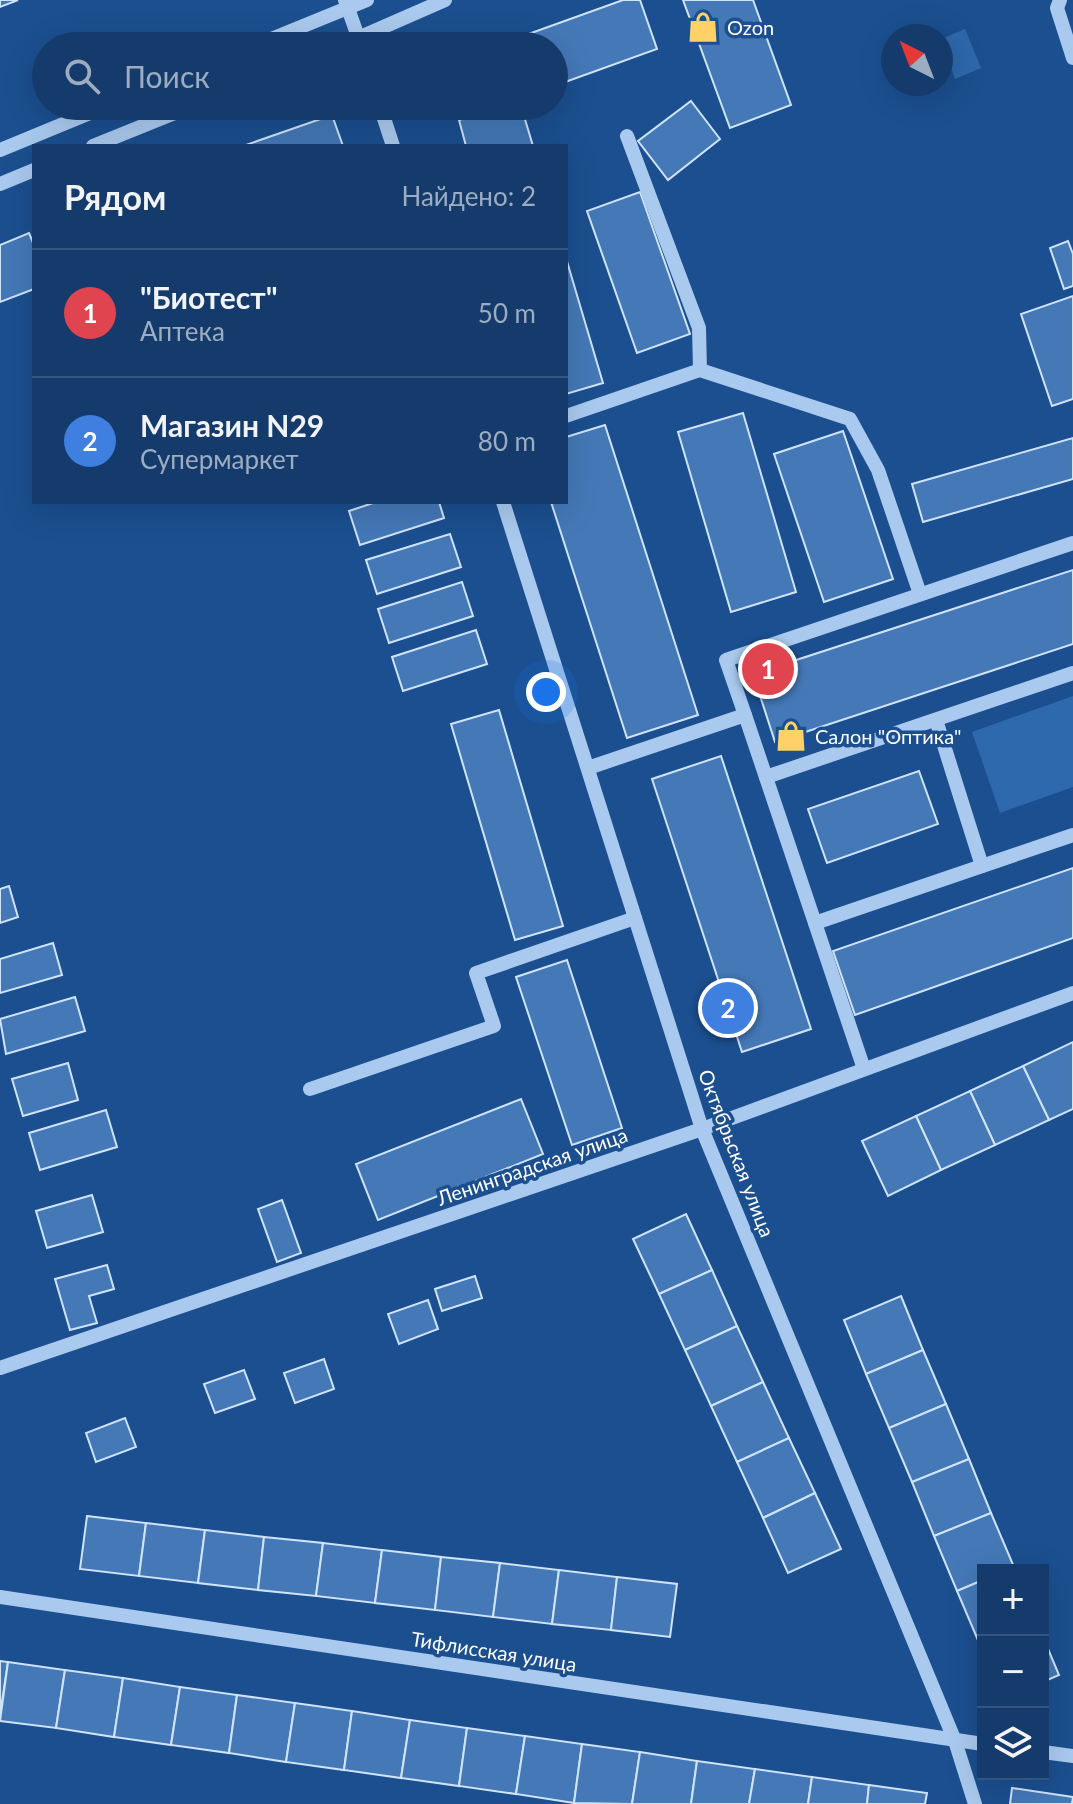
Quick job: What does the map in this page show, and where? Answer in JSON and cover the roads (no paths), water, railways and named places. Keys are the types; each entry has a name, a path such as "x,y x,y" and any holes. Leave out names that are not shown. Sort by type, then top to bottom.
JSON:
{"street":[{"path":"285,32 346,4 367,0"},
{"path":"380,32 445,0"},
{"path":"1060,0 1057,8 1073,58"},
{"path":"346,4 356,32"},
{"path":"0,150 73,120"},
{"path":"98,144 157,120"},
{"path":"385,120 392,144"},
{"path":"627,136 699,328 700,370"},
{"path":"0,184 32,171"},
{"path":"568,415 700,370 850,419 878,470 920,594"},
{"name":"Октябрьская улица","path":"504,504 702,1129 955,1741 975,1804"},
{"path":"864,1069 726,660 1073,543"},
{"path":"766,777 1073,673"},
{"path":"588,768 745,715"},
{"path":"936,720 982,866"},
{"path":"815,923 1073,835"},
{"path":"310,1089 494,1026 476,973 635,918"},
{"name":"Ленинградская улица","path":"0,1368 702,1129 1073,993"},
{"name":"Тифлисская улица","path":"0,1597 977,1743"},
{"path":"1049,1753 1073,1756"}],"place":[{"name":"Ozon","path":"703,27"},
{"name":"\"Биотест\"","path":"768,669"},
{"name":"Салон \"Оптика\"","path":"791,736"},
{"name":"Магазин N29","path":"728,1008"}]}
